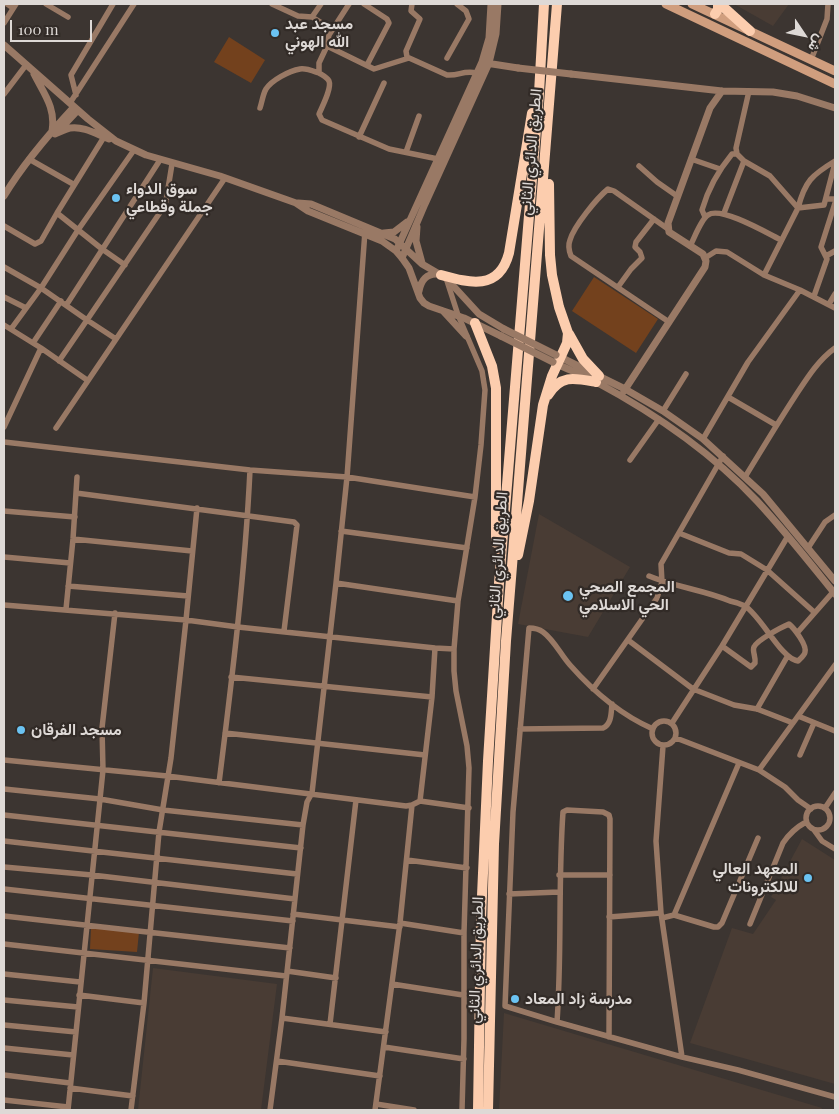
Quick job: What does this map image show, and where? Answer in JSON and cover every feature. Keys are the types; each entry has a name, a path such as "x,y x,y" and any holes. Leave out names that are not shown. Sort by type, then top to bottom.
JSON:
{"highway":[{"name":"الطريق الدائري الثاني","path":"478,1110 481,918 488,761 499,583 539,93 544,4"},
{"name":"الطريق الدائري الثاني","path":"488,1110 494,844 506,641 557,4"},
{"path":"715,14 719,4 750,31"},
{"path":"444,276 476,283 492,278 504,265 509,253 531,117 539,93"},
{"path":"549,113 550,255 555,292 568,333 598,379"},
{"path":"474,323 492,366 496,388 496,552 499,583"},
{"path":"512,580 529,501 543,405 557,359 567,343 568,333"},
{"path":"543,405 549,393 563,380 572,378 598,379"}],"main road":[{"path":"666,4 835,84"},
{"path":"692,4 835,71"}],"street":[{"path":"4,22 15,6 7,4"},
{"path":"46,4 68,17"},
{"path":"76,95 71,75 114,4"},
{"path":"4,196 29,159 48,139 74,106 76,95 134,4"},
{"path":"272,4 298,16 312,17 326,26 330,35"},
{"path":"312,17 320,4"},
{"path":"319,73 319,62 330,35 349,4"},
{"path":"364,4 387,19 389,23 367,65"},
{"path":"412,4 411,11 420,20 406,51 409,58 447,75 454,75 465,71 477,73"},
{"path":"447,58 469,19 466,11 457,4"},
{"path":"402,258 413,222 438,159 477,73 485,62 489,38 491,4"},
{"path":"396,251 413,222 485,62 496,34 498,4"},
{"path":"811,60 827,19 828,4"},
{"path":"4,45 116,141"},
{"path":"327,46 374,69 409,58"},
{"path":"485,62 518,68 722,91 773,92 797,96 835,108"},
{"path":"4,94 26,65"},
{"path":"260,108 266,90 271,84 282,76 300,69 307,69 319,73 328,79 329,86 319,114 320,118 389,149 438,159"},
{"path":"33,71 52,108 53,133"},
{"path":"359,137 384,83"},
{"path":"668,230 668,224 677,196 712,104 722,91"},
{"path":"749,91 737,143 737,154 744,161 770,176 798,208"},
{"path":"406,152 419,116"},
{"path":"53,133 69,128 91,131 160,160 225,178 296,203 308,211 366,230 383,233 394,232 413,222"},
{"path":"4,226 35,244 41,241 104,137"},
{"path":"12,329 134,150"},
{"path":"705,217 702,210 707,193 732,154 737,154"},
{"path":"29,159 74,184"},
{"path":"691,159 720,170"},
{"path":"33,343 102,249 160,160"},
{"path":"724,213 744,161"},
{"path":"798,208 824,205 835,162"},
{"path":"764,275 798,208 811,177 835,162"},
{"path":"58,361 163,208 172,164"},
{"path":"639,166 677,196"},
{"path":"56,428 225,178"},
{"path":"620,396 625,389 669,322 705,267 705,258 701,252 672,234 614,191 608,189 592,205 570,239 569,251 571,256 669,322"},
{"path":"826,198 835,199"},
{"path":"814,296 826,263 826,256 821,247 835,203"},
{"path":"690,246 705,217 714,212 724,213 781,240"},
{"path":"57,213 125,265"},
{"path":"618,287 642,258 640,252 635,247 636,242 654,219"},
{"path":"413,222 422,264"},
{"path":"366,230 396,251 402,258 409,268 424,303 502,333 598,379 625,389 663,411 703,439 763,494 835,581"},
{"path":"270,1110 303,825 307,802 312,793 336,583 347,477 366,230"},
{"path":"383,233 400,243 422,264 444,276 479,314 502,333"},
{"path":"705,258 719,250 727,252 764,275 814,296 835,308"},
{"path":"826,256 835,251"},
{"path":"4,267 41,288 116,339"},
{"path":"418,292 428,276 432,274 444,276"},
{"path":"444,276 458,316 482,372 485,390 475,497 458,601 454,649 456,691 468,754 469,808 464,933 462,1110"},
{"path":"703,439 748,362 800,290"},
{"path":"829,304 835,294"},
{"path":"4,296 26,308"},
{"path":"443,311 465,333"},
{"path":"465,333 466,325 474,323"},
{"path":"4,325 42,348 87,380"},
{"path":"4,427 42,348"},
{"path":"745,477 776,425 815,367 835,348"},
{"path":"663,411 686,374"},
{"path":"598,379 620,396 660,419 718,464 756,500 834,593 797,632"},
{"path":"728,397 776,425"},
{"path":"630,460 660,419"},
{"path":"4,442 250,470 347,477 475,497"},
{"path":"593,688 658,598 662,582 661,564 723,456"},
{"path":"219,783 238,627 250,470"},
{"path":"66,609 77,477"},
{"path":"76,493 294,522 296,525 284,631"},
{"path":"132,1110 154,906 159,832 186,620 197,508"},
{"path":"4,511 75,517"},
{"path":"808,548 825,522 835,516"},
{"path":"341,531 467,548"},
{"path":"679,533 729,553 741,554 767,570 814,612"},
{"path":"672,723 722,646 788,536"},
{"path":"73,539 192,551"},
{"path":"4,556 70,563"},
{"path":"649,576 662,582 704,592 745,606 770,634 787,657 798,661 806,649 797,632 788,624 770,634 754,646 755,663 751,667 722,646"},
{"path":"336,583 458,601"},
{"path":"68,586 188,596"},
{"path":"4,605 115,613 454,649"},
{"path":"4,1100 68,1108 98,825 103,770 102,728 115,613"},
{"path":"653,728 633,720 612,704 569,664 546,634 538,629 529,628 513,812 505,1006 609,1037 738,1070 835,1098"},
{"path":"628,640 693,689 734,705 757,709 793,724"},
{"path":"420,801 432,697 435,648"},
{"path":"757,709 787,657"},
{"path":"759,770 834,669"},
{"path":"231,677 432,697"},
{"path":"520,729 603,728 609,722 612,704"},
{"path":"798,716 835,731"},
{"path":"662,721 672,723 676,732 676,738 669,745 662,746 653,738 653,728 662,721"},
{"path":"800,755 814,723"},
{"path":"225,733 426,755"},
{"path":"676,738 759,770 785,787 798,800 811,809"},
{"path":"662,746 656,841 662,916 682,1057"},
{"path":"4,760 167,776 406,806 420,801 469,808"},
{"path":"674,915 739,763"},
{"path":"4,789 100,799 163,810 303,825"},
{"path":"825,808 835,793"},
{"path":"330,1024 356,800"},
{"path":"412,805 400,925 375,1107 414,1110"},
{"path":"835,827 825,808 818,806 811,809 806,815 806,822 822,840 835,849"},
{"path":"557,1022 560,945 559,875 563,812 566,810 603,812 609,815 609,1037"},
{"path":"4,815 301,848"},
{"path":"814,830 825,828 830,818"},
{"path":"750,924 783,844 789,834 806,822"},
{"path":"609,917 674,915 718,927 722,923 758,838"},
{"path":"4,841 297,874"},
{"path":"407,860 467,868"},
{"path":"4,867 92,875 155,884 295,899"},
{"path":"559,875 610,875"},
{"path":"4,889 154,906 342,919 464,933"},
{"path":"509,894 559,892"},
{"path":"4,916 290,948"},
{"path":"4,944 336,978"},
{"path":"4,974 80,982"},
{"path":"392,984 463,995"},
{"path":"79,995 144,1003"},
{"path":"4,1000 78,1007"},
{"path":"282,1018 386,1032"},
{"path":"4,1025 76,1032"},
{"path":"384,1047 464,1059"},
{"path":"4,1048 73,1055"},
{"path":"277,1061 380,1076"},
{"path":"4,1075 133,1096"}],"shaded area":[{"path":"734,4 789,4 773,26"},
{"path":"229,37 265,60 251,83 214,62"},
{"path":"594,277 658,319 636,353 572,311"},
{"name":"المجمع الصحي الحي الاسلامي","path":"539,514 630,567 588,637 518,624"},
{"path":"802,839 835,860 835,1084 690,1043 732,928 753,934 776,900 771,897"},
{"path":"91,928 139,932 137,952 90,949"},
{"path":"153,968 277,984 261,1110 138,1110"},
{"path":"504,1013 822,1108 821,1110 499,1110"}],"place":[{"name":"مسجد عبد الله الهوني","path":"275,33"},
{"name":"سوق الدواء جملة وقطاعي","path":"116,198"},
{"name":"المجمع الصحي الحي الاسلامي","path":"568,596"},
{"name":"مسجد الفرقان","path":"21,730"},
{"name":"المعهد العالي للالكترونات","path":"808,878"},
{"name":"مدرسة زاد المعاد","path":"515,999"}]}
